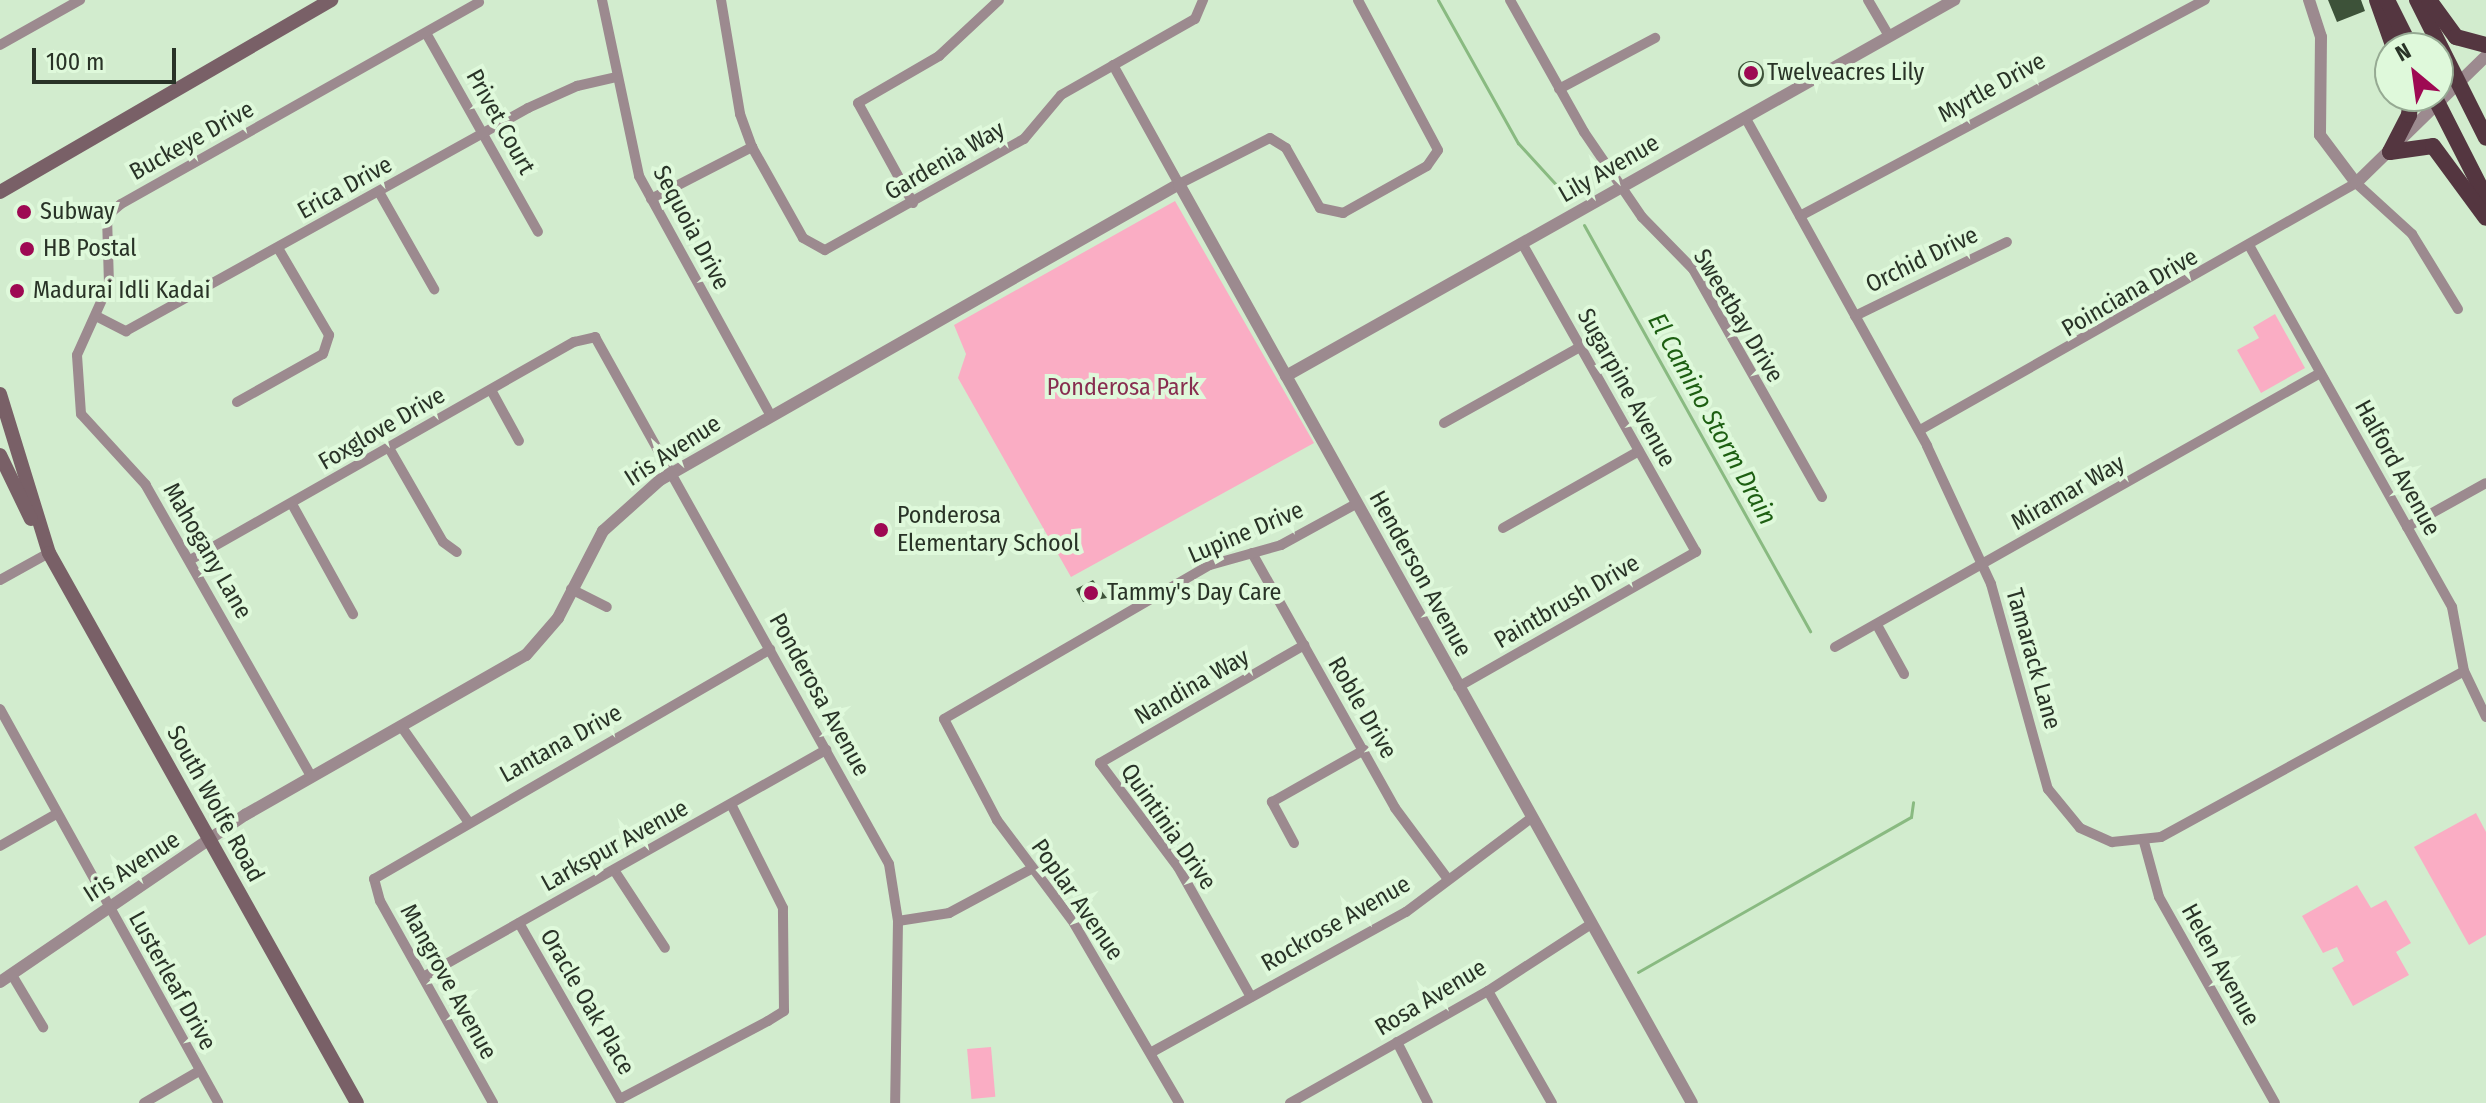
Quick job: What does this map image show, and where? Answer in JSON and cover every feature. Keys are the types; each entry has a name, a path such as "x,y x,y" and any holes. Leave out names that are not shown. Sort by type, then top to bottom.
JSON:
{"highway":[{"path":"2377,0 2388,32"},
{"path":"2387,0 2403,32"},
{"path":"2417,0 2486,138"},
{"path":"2429,0 2456,37 2486,45"},
{"path":"2390,152 2409,112"},
{"path":"2443,112 2486,198"},
{"path":"2390,152 2433,146 2486,218"}],"main road":[{"path":"0,192 331,0"},
{"name":"South Wolfe Road","path":"0,394 36,526"},
{"name":"South Wolfe Road","path":"0,455 17,500 36,526 357,1103"}],"street":[{"path":"0,45 80,0"},
{"name":"Sequoia Drive","path":"602,0 631,152 651,199 771,416"},
{"path":"651,199 752,147 740,114 721,0"},
{"path":"913,203 858,103 939,56 999,0"},
{"name":"Gardenia Way","path":"752,147 803,238 818,249 832,248 1024,139 1061,95 1201,12 1203,0"},
{"name":"Iris Avenue","path":"6,979 108,908 311,776 526,655 558,618 603,531 671,473 1257,141 1274,139 1286,148 1320,208 1338,214 1427,166 1437,155 1434,136 1358,0"},
{"name":"Sweetbay Drive","path":"1510,0 1559,89 1642,217 1693,269 1822,497"},
{"path":"1868,0 1889,36"},
{"name":"Lily Avenue","path":"1286,376 1954,0"},
{"name":"Myrtle Drive","path":"1800,216 2205,0"},
{"path":"2309,0 2321,37 2320,135 2356,183 2412,234 2458,309"},
{"name":"Buckeye Drive","path":"107,216 479,2"},
{"name":"Privet Court","path":"426,33 538,232"},
{"path":"1559,89 1655,38"},
{"path":"2454,85 2486,56"},
{"name":"Henderson Avenue","path":"1113,65 1692,1103"},
{"name":"Erica Drive","path":"96,316 126,331 484,132 577,86 617,77"},
{"path":"2356,183 2390,152 2425,112"},
{"name":"Tamarack Lane","path":"1745,117 1920,430 1982,565 2054,802 2091,835 2144,842"},
{"name":"Poinciana Drive","path":"1920,430 2250,247 2356,183"},
{"path":"379,192 434,289"},
{"name":"Mahogany Lane","path":"107,216 110,273 96,316 77,355 81,414 146,485 311,776"},
{"name":"Orchid Drive","path":"1855,316 2007,242"},
{"name":"Sugarpine Avenue","path":"1522,243 1696,552"},
{"name":"Halford Avenue","path":"2250,247 2452,607 2464,671 2486,717"},
{"path":"237,402 323,354 329,335 278,248"},
{"name":"Foxglove Drive","path":"190,560 491,390 595,337"},
{"name":"Ponderosa Avenue","path":"595,337 889,864 898,921 895,1103"},
{"path":"1444,423 1580,347"},
{"name":"Miramar Way","path":"1835,647 2320,373"},
{"path":"491,390 519,441"},
{"path":"389,448 443,542 457,552"},
{"path":"1503,528 1639,451"},
{"path":"2407,527 2486,483"},
{"path":"292,504 353,614"},
{"name":"Lupine Drive","path":"944,719 1210,565 1281,545 1356,504"},
{"name":"Paintbrush Drive","path":"1458,687 1696,552"},
{"path":"0,580 49,553"},
{"name":"Roble Drive","path":"1252,553 1395,808 1447,878"},
{"path":"571,589 607,607"},
{"path":"1877,625 1904,674"},
{"name":"Nandina Way","path":"1100,763 1304,645"},
{"name":"Lantana Drive","path":"374,879 467,820 770,649"},
{"path":"2144,842 2191,822 2464,671"},
{"name":"Lusterleaf Drive","path":"0,709 218,1103"},
{"name":"Poplar Avenue","path":"944,719 1031,869 1074,923 1179,1103"},
{"path":"401,726 467,820"},
{"name":"Larkspur Avenue","path":"423,977 826,750"},
{"path":"1294,843 1272,802 1364,750"},
{"name":"Quintinia Drive","path":"1100,763 1178,867 1251,997"},
{"name":"Oracle Oak Place","path":"519,923 620,1099 784,1011 781,898 731,804"},
{"path":"0,846 56,814"},
{"name":"Rockrose Avenue","path":"1152,1052 1406,912 1447,878 1531,818"},
{"name":"Helen Avenue","path":"2144,842 2159,897 2275,1103"},
{"path":"898,921 949,913 1031,869"},
{"path":"614,870 665,948"},
{"name":"Mangrove Avenue","path":"374,879 380,901 493,1103"},
{"name":"Rosa Avenue","path":"1290,1103 1303,1100 1488,991 1591,924"},
{"path":"6,979 43,1027"},
{"path":"1488,991 1552,1103"},
{"path":"1397,1042 1428,1103"},
{"path":"144,1103 199,1071"}],"green space":[{"name":"Ponderosa Park","path":"1175,201 1314,443 1071,577 958,378 966,354 954,325"},
{"path":"2275,314 2305,368 2261,393 2237,350 2259,338 2253,327"},
{"path":"2476,813 2486,832 2486,935 2469,945 2414,847"},
{"path":"2357,885 2371,908 2386,900 2411,943 2396,952 2409,975 2353,1006 2332,968 2344,961 2337,947 2323,953 2302,916"},
{"path":"991,1047 995,1097 971,1099 967,1049"}],"building":[{"path":"2328,0 2361,0 2365,11 2337,22"},
{"name":"Twelveacres Lily","path":"1751,61 1760,65 1764,74 1760,83 1751,87 1742,83 1738,74 1742,65"},
{"name":"Tammy's Day Care","path":"1093,580 1107,598 1083,602 1076,589"}],"waterway":[{"name":"El Camino Storm Drain","path":"1438,0 1518,143 1570,200"},
{"name":"El Camino Storm Drain","path":"1584,225 1810,631"},
{"name":"El Camino Storm Drain","path":"1638,972 1911,817 1913,802"}],"place":[{"name":"Twelveacres Lily","path":"1751,73"},
{"name":"Subway","path":"24,212"},
{"name":"HB Postal","path":"27,249"},
{"name":"Madurai Idli Kadai","path":"17,291"},
{"name":"Ponderosa Elementary School","path":"881,530"},
{"name":"Tammy's Day Care","path":"1091,593"}]}
